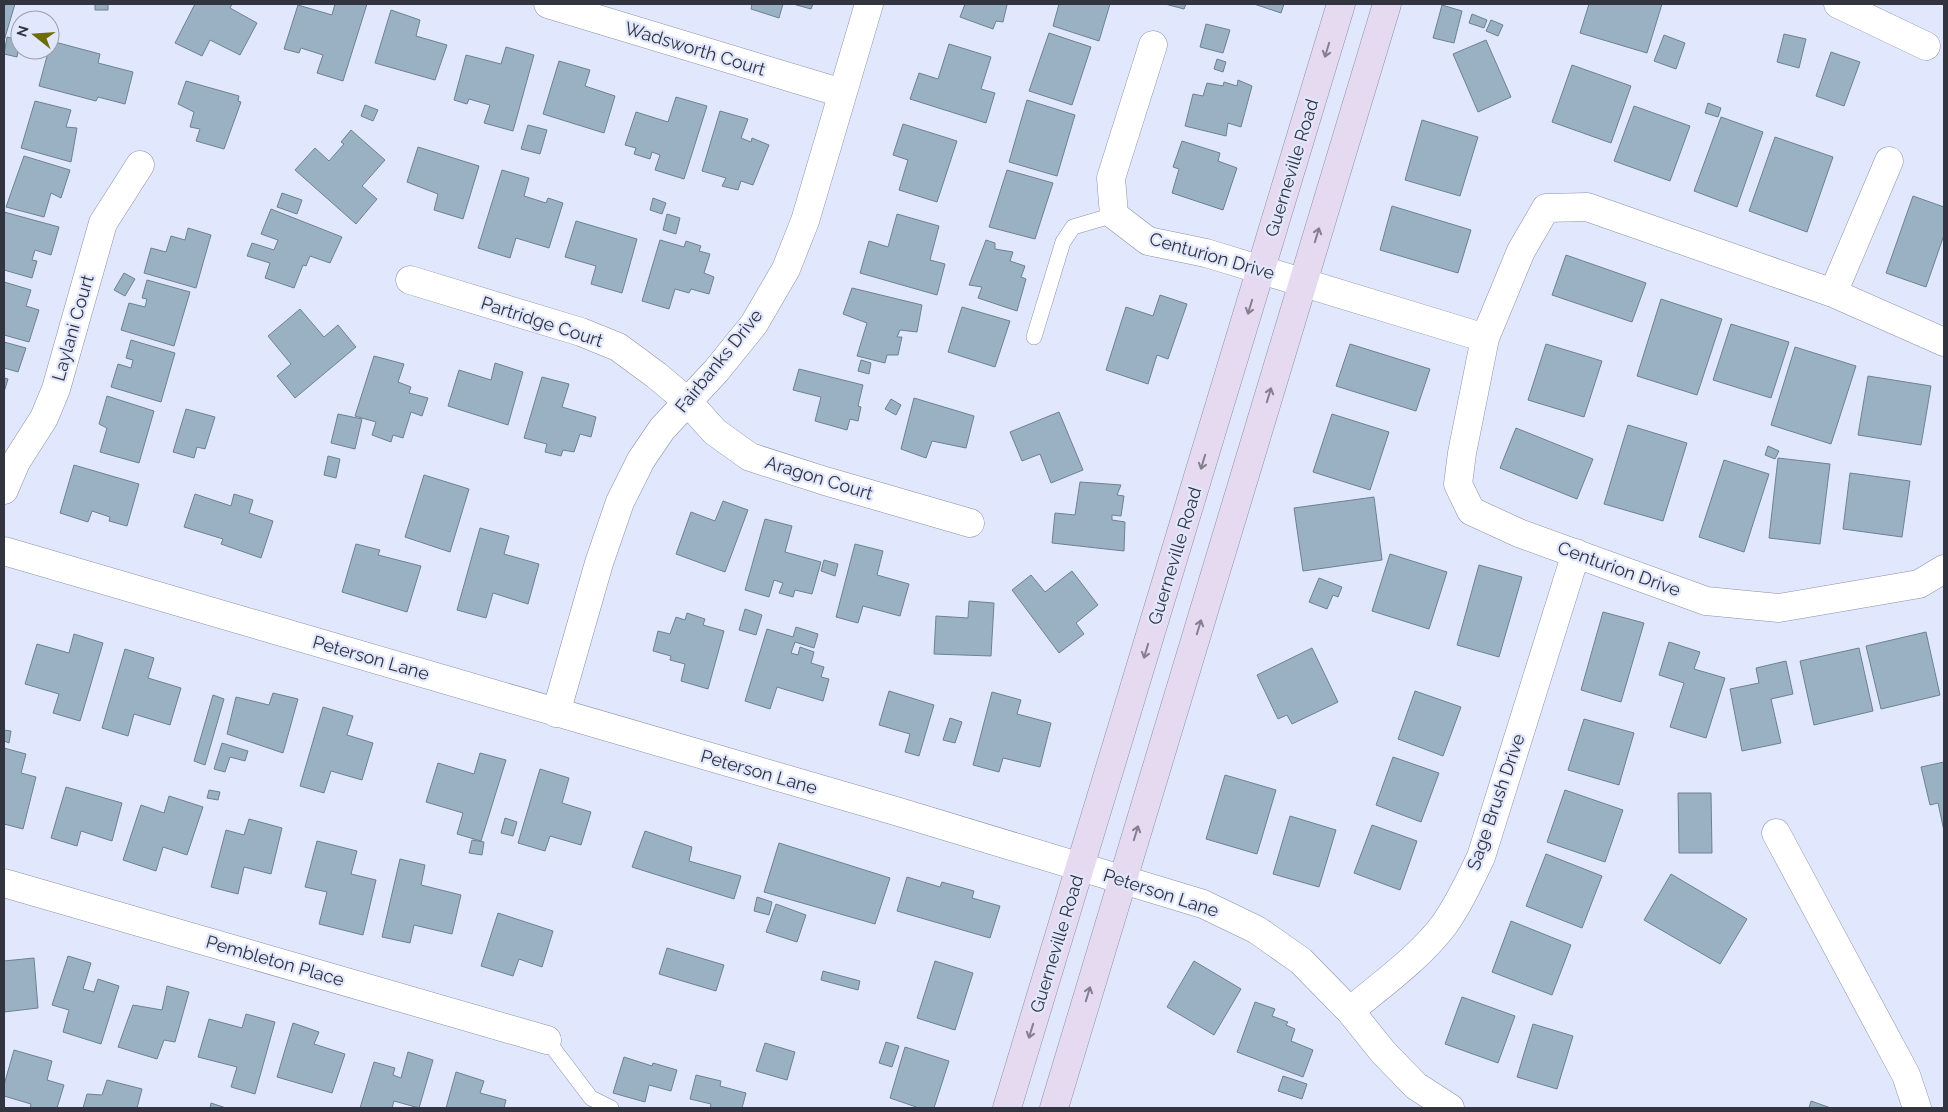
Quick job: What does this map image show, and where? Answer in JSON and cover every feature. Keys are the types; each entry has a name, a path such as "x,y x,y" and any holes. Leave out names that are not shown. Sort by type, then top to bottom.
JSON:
{"main road":[{"name":"Guerneville Road","path":"1007,1108 1341,4"},
{"path":"1054,1108 1387,4"}],"street":[{"name":"Wadsworth Court","path":"548,4 842,93"},
{"name":"Fairbanks Drive","path":"556,713 599,563 620,502 646,452 662,429 716,371 754,324 786,269 805,221 869,4"},
{"path":"1838,4 1926,46"},
{"path":"1114,215 1111,178 1153,45"},
{"path":"1833,293 1889,161"},
{"name":"Laylani Court","path":"4,490 16,462 44,418 56,389 103,223 140,165"},
{"name":"Centurion Drive","path":"1944,342 1833,293 1587,207 1546,208 1521,251 1485,338 1462,453 1458,484 1471,511 1519,533 1576,552 1706,601 1779,608 1919,584 1944,569"},
{"name":"Centurion Drive","path":"1114,215 1148,241 1206,253 1485,338"},
{"name":"Partridge Court","path":"410,280 581,332 618,348 688,401"},
{"name":"Aragon Court","path":"688,401 715,432 750,457 970,523"},
{"name":"Peterson Lane","path":"4,551 899,812 1203,904 1257,930 1301,961 1350,1011 1383,1052 1416,1086 1450,1108"},
{"name":"Sage Brush Drive","path":"1350,1011 1418,955 1444,924 1464,892 1481,857 1576,552"},
{"path":"1776,833 1906,1075 1917,1108"},
{"name":"Pembleton Place","path":"4,882 547,1040"}],"lane":[{"path":"1034,337 1062,242 1073,228 1114,215"},
{"path":"547,1040 591,1098 611,1108"}],"building":[{"path":"4,4 15,4 13,10 10,10 10,21 4,41"},
{"path":"95,4 108,4 108,10 95,10"},
{"path":"195,4 232,4 230,8 257,23 240,55 210,40 202,56 175,43"},
{"path":"335,4 367,4 343,81 317,73 323,55 301,48 299,53 284,49 298,5 332,15"},
{"path":"752,4 783,4 779,18 751,9"},
{"path":"793,4 813,4 811,9"},
{"path":"965,4 1005,4 1007,5 1003,22 996,21 993,29 960,17"},
{"path":"1059,4 1110,4 1099,41 1053,26"},
{"path":"1165,4 1186,4 1184,9"},
{"path":"1254,4 1284,4 1281,13"},
{"path":"1589,4 1662,4 1647,53 1580,33"},
{"path":"1442,5 1462,11 1454,43 1433,38"},
{"path":"391,10 420,20 416,36 447,45 435,80 375,63"},
{"path":"1472,14 1487,20 1484,28 1469,23"},
{"path":"1491,20 1503,25 1498,36 1486,31"},
{"path":"1206,24 1230,30 1223,53 1200,47"},
{"path":"1049,33 1091,47 1072,105 1029,91"},
{"path":"1784,34 1806,39 1799,68 1777,62"},
{"path":"1664,35 1685,43 1676,69 1654,61"},
{"path":"7,37 10,38 10,55 4,54"},
{"path":"1486,40 1511,97 1478,112 1453,54"},
{"path":"60,43 100,54 98,63 133,72 125,104 98,97 96,101 39,86 46,60 60,60"},
{"path":"949,44 991,57 981,89 995,93 986,123 910,99 919,73 938,79"},
{"path":"506,47 534,55 513,131 484,123 490,105 469,99 467,104 454,100 466,55 501,64"},
{"path":"1831,52 1860,62 1844,106 1816,96"},
{"path":"1217,59 1226,62 1223,72 1214,69"},
{"path":"559,61 590,70 585,86 615,96 604,133 543,114"},
{"path":"1572,65 1631,86 1611,143 1552,122"},
{"path":"1238,80 1252,86 1241,127 1228,123 1226,136 1185,126 1193,94 1203,96 1207,83 1223,86 1224,82 1237,86"},
{"path":"186,81 239,96 238,101 241,102 224,149 196,141 200,129 190,127 194,112 178,104"},
{"path":"676,97 707,106 684,179 655,170 660,155 652,152 650,159 634,154 636,148 625,145 636,112 668,122"},
{"path":"1027,100 1075,115 1057,176 1009,162"},
{"path":"35,101 71,110 66,127 77,128 71,162 21,148"},
{"path":"1708,103 1721,108 1718,117 1705,113"},
{"path":"365,105 378,110 373,121 361,116"},
{"path":"1634,106 1690,126 1670,181 1614,161"},
{"path":"720,111 748,119 741,138 751,142 752,138 769,145 753,185 741,181 738,190 722,186 726,178 702,171"},
{"path":"1721,117 1763,132 1737,207 1694,191"},
{"path":"1422,120 1478,137 1460,196 1405,180"},
{"path":"903,124 957,141 937,202 899,190 908,160 893,155"},
{"path":"528,125 547,130 540,154 521,149"},
{"path":"351,130 385,160 362,186 377,199 356,224 295,170 315,148 329,161 344,144 341,142"},
{"path":"1775,137 1833,157 1807,232 1749,211"},
{"path":"1182,141 1220,153 1218,161 1237,168 1223,210 1172,193 1179,169 1173,167"},
{"path":"418,147 479,166 463,219 434,210 438,194 407,182"},
{"path":"24,156 70,170 61,198 51,193 44,217 6,207"},
{"path":"502,170 529,178 524,196 546,203 548,198 563,203 549,248 516,238 510,258 478,248"},
{"path":"1007,170 1053,183 1035,239 989,227"},
{"path":"282,193 302,200 297,214 277,207"},
{"path":"1913,196 1944,207 1944,235 1926,287 1886,273"},
{"path":"653,198 666,203 662,214 650,210"},
{"path":"1392,206 1471,230 1458,273 1380,250"},
{"path":"271,209 342,237 330,263 310,256 306,266 303,265 294,288 265,278 270,263 247,256 252,243 274,250 278,240 261,234"},
{"path":"4,212 59,227 51,255 35,250 32,260 37,261 32,278 4,270"},
{"path":"667,214 680,218 676,234 663,230"},
{"path":"897,214 939,226 930,260 945,264 937,295 860,273 869,241 888,247"},
{"path":"576,221 637,239 622,293 591,284 596,266 565,257"},
{"path":"188,228 211,235 196,288 144,273 151,248 166,252 171,236 185,240"},
{"path":"660,240 684,247 686,241 701,246 699,251 710,254 704,273 714,277 709,294 691,289 689,293 675,289 669,309 642,301"},
{"path":"986,240 995,243 995,249 1013,252 1010,261 1025,266 1021,277 1026,279 1017,311 978,298 982,287 969,285"},
{"path":"1566,255 1646,283 1632,322 1552,295"},
{"path":"124,273 135,279 125,296 114,290"},
{"path":"147,280 190,292 174,346 121,330 129,303 145,307 147,299 142,298"},
{"path":"4,282 31,290 26,306 39,310 29,342 4,335"},
{"path":"852,288 922,305 917,332 900,330 897,337 902,337 898,355 887,355 885,363 857,356 867,323 843,314"},
{"path":"1160,295 1187,304 1168,359 1157,355 1148,384 1106,370 1126,307 1153,316"},
{"path":"1661,299 1722,319 1697,395 1637,376"},
{"path":"962,307 1010,321 995,367 948,352"},
{"path":"300,309 324,337 338,325 356,347 295,398 277,376 291,364 268,336"},
{"path":"1731,324 1789,342 1771,398 1713,380"},
{"path":"131,340 175,353 161,402 111,387 118,364 131,368 133,360 126,358"},
{"path":"4,342 26,348 18,372 4,368"},
{"path":"1350,344 1430,369 1416,411 1336,386"},
{"path":"1546,344 1602,361 1584,417 1528,400"},
{"path":"1795,347 1856,366 1831,444 1771,425"},
{"path":"374,356 404,364 398,382 411,387 409,393 428,398 422,416 411,412 403,438 393,435 391,442 372,435 376,422 355,416"},
{"path":"861,360 871,363 869,374 858,371"},
{"path":"495,363 523,372 508,425 448,406 459,370 491,380"},
{"path":"799,369 863,385 858,406 861,407 858,421 850,419 847,430 815,421 821,397 793,390"},
{"path":"1868,376 1931,386 1921,445 1858,435"},
{"path":"542,377 569,384 562,407 596,417 591,437 580,434 574,452 563,450 561,456 545,452 547,444 524,438"},
{"path":"4,378 8,379 4,392"},
{"path":"107,396 154,411 139,463 100,452 107,428 99,424"},
{"path":"914,398 974,416 966,448 932,441 926,458 901,449"},
{"path":"891,399 901,405 896,415 885,409"},
{"path":"186,409 215,417 205,449 197,447 194,458 173,452"},
{"path":"1059,412 1083,470 1051,483 1040,454 1022,461 1010,432"},
{"path":"338,414 362,419 355,449 331,443"},
{"path":"1332,414 1389,432 1370,490 1313,472"},
{"path":"1628,425 1687,443 1663,521 1604,504"},
{"path":"1516,428 1593,459 1577,499 1500,468"},
{"path":"1768,446 1779,451 1775,459 1765,455"},
{"path":"328,456 340,459 336,478 324,475"},
{"path":"1778,458 1830,464 1820,544 1769,538"},
{"path":"1724,460 1769,474 1744,552 1699,537"},
{"path":"74,465 139,484 127,526 109,521 110,517 92,511 88,522 60,513"},
{"path":"1850,473 1910,481 1902,537 1843,529"},
{"path":"424,475 469,489 450,552 405,537"},
{"path":"1080,482 1121,485 1117,495 1124,496 1121,516 1112,515 1112,520 1125,522 1124,551 1052,543 1055,513 1075,515"},
{"path":"195,494 231,506 234,494 253,500 249,513 273,521 261,558 221,544 223,539 184,527"},
{"path":"1374,497 1382,560 1303,571 1294,508"},
{"path":"723,501 748,510 725,572 676,554 691,512 715,521"},
{"path":"765,519 792,526 785,552 821,562 812,594 795,590 793,597 779,593 783,583 774,580 769,597 745,590"},
{"path":"480,528 509,536 504,554 539,564 528,604 493,593 486,618 457,610"},
{"path":"356,544 380,550 378,555 421,566 407,612 342,592"},
{"path":"855,544 883,551 877,575 909,584 900,616 863,606 858,623 836,617"},
{"path":"1390,554 1447,572 1429,629 1372,611"},
{"path":"824,560 838,564 835,576 821,571"},
{"path":"1479,565 1522,577 1499,657 1457,645"},
{"path":"1072,571 1098,605 1076,623 1084,634 1059,653 1012,590 1031,575 1045,592"},
{"path":"1319,578 1342,587 1338,597 1333,595 1327,609 1309,602"},
{"path":"969,601 994,603 991,656 934,654 936,616 968,618"},
{"path":"745,609 762,615 756,635 739,630"},
{"path":"1603,612 1644,623 1621,702 1581,690"},
{"path":"687,613 705,619 703,625 724,631 708,689 681,681 685,664 670,660 671,656 653,651 658,631 670,634 676,617 685,620"},
{"path":"796,627 818,634 814,648 795,642 791,653 798,655 800,647 814,652 811,663 824,667 821,677 829,679 823,701 777,687 770,709 745,701 767,629 793,637"},
{"path":"1926,632 1940,695 1881,709 1866,646"},
{"path":"74,634 103,643 80,721 53,713 59,694 25,684 37,644 69,653"},
{"path":"1669,642 1700,652 1694,669 1725,678 1706,738 1670,727 1684,683 1659,675"},
{"path":"1312,648 1338,702 1292,724 1287,715 1278,719 1257,675"},
{"path":"1859,648 1873,711 1814,725 1800,661"},
{"path":"125,649 154,658 148,678 181,688 170,725 134,714 128,736 102,728"},
{"path":"1786,661 1793,694 1771,699 1781,743 1742,751 1730,689 1759,683 1756,668"},
{"path":"889,691 934,705 919,756 905,752 910,734 879,725"},
{"path":"1415,691 1461,707 1443,756 1398,739"},
{"path":"992,692 1021,700 1017,714 1051,723 1040,767 1003,758 999,772 973,765"},
{"path":"273,693 298,699 283,753 227,734 236,697 269,705"},
{"path":"213,695 224,699 205,765 194,761"},
{"path":"323,707 353,716 347,735 373,743 362,780 331,771 324,793 300,786"},
{"path":"950,718 962,722 955,743 943,740"},
{"path":"1584,719 1634,733 1619,785 1568,770"},
{"path":"4,730 11,731 9,743 4,741"},
{"path":"222,743 248,751 245,761 230,757 225,772 214,769"},
{"path":"4,748 26,754 21,773 36,777 23,829 4,824"},
{"path":"480,753 506,760 481,841 457,834 463,813 426,802 438,763 474,774"},
{"path":"1393,757 1439,773 1421,822 1376,805"},
{"path":"1944,762 1944,831 1938,803 1930,805 1921,767"},
{"path":"540,769 569,778 562,803 591,812 581,845 550,836 545,851 518,843"},
{"path":"1225,775 1276,790 1257,854 1206,839"},
{"path":"66,787 122,803 112,841 81,831 77,846 51,838"},
{"path":"209,790 220,792 218,800 207,798"},
{"path":"1565,790 1623,810 1605,862 1547,842"},
{"path":"1678,793 1711,793 1712,853 1679,853"},
{"path":"169,796 203,807 187,855 163,847 156,871 123,860 141,805 164,813"},
{"path":"1290,816 1336,830 1319,887 1273,874"},
{"path":"505,818 517,822 513,836 501,833"},
{"path":"249,819 282,828 271,874 244,867 238,894 211,887 226,830 244,835"},
{"path":"1372,825 1417,841 1400,890 1354,873"},
{"path":"645,831 692,847 689,861 741,876 734,899 632,867"},
{"path":"472,840 484,842 482,855 469,853"},
{"path":"317,841 357,851 351,874 376,880 363,935 319,924 327,892 305,887"},
{"path":"779,843 890,878 875,924 764,892"},
{"path":"1546,854 1602,876 1582,928 1526,906"},
{"path":"400,859 425,865 421,885 461,895 452,934 414,925 410,943 382,937"},
{"path":"1671,874 1747,919 1720,964 1644,920"},
{"path":"907,877 940,887 942,882 974,891 972,898 1000,906 990,938 897,911"},
{"path":"757,897 772,902 769,915 754,911"},
{"path":"776,904 806,915 797,942 766,932"},
{"path":"498,913 553,931 542,967 519,959 513,976 481,966"},
{"path":"1511,921 1571,945 1552,995 1492,972"},
{"path":"667,948 724,965 716,991 659,974"},
{"path":"68,956 91,963 83,989 94,992 98,979 119,986 101,1044 63,1032 69,1010 52,1005"},
{"path":"34,958 38,1008 4,1012 4,961"},
{"path":"935,961 973,973 955,1030 917,1018"},
{"path":"1194,961 1241,989 1214,1035 1167,1007"},
{"path":"823,971 860,981 858,990 821,980"},
{"path":"167,986 189,992 175,1042 164,1040 157,1059 118,1047 133,1005 162,1010"},
{"path":"1462,997 1515,1016 1498,1063 1445,1044"},
{"path":"1255,1002 1275,1009 1272,1016 1288,1022 1286,1025 1295,1029 1291,1041 1313,1050 1303,1077 1237,1052"},
{"path":"246,1014 275,1022 255,1094 231,1087 237,1067 198,1057 209,1019 242,1028"},
{"path":"293,1023 319,1032 314,1044 345,1054 332,1093 277,1077"},
{"path":"1533,1024 1573,1036 1557,1089 1517,1077"},
{"path":"886,1042 899,1046 892,1067 879,1063"},
{"path":"765,1043 795,1052 787,1080 756,1071"},
{"path":"905,1047 949,1061 934,1108 919,1108 890,1098"},
{"path":"14,1050 52,1061 47,1080 64,1085 57,1108 30,1108 31,1104 4,1096 4,1085"},
{"path":"408,1052 433,1060 419,1108 394,1101 392,1108 360,1108 374,1062 395,1068 393,1075 401,1078"},
{"path":"624,1057 652,1066 653,1063 677,1070 671,1091 649,1085 645,1102 613,1093"},
{"path":"456,1072 484,1081 480,1093 506,1100 504,1108 446,1108"},
{"path":"696,1075 721,1081 720,1086 746,1093 742,1108 710,1108 711,1104 690,1099"},
{"path":"1283,1076 1307,1084 1302,1099 1278,1091"},
{"path":"107,1080 142,1089 137,1108 83,1108 87,1094 102,1095"},
{"path":"1811,1101 1831,1108 1809,1108"},
{"path":"211,1103 226,1108 210,1108"}]}
